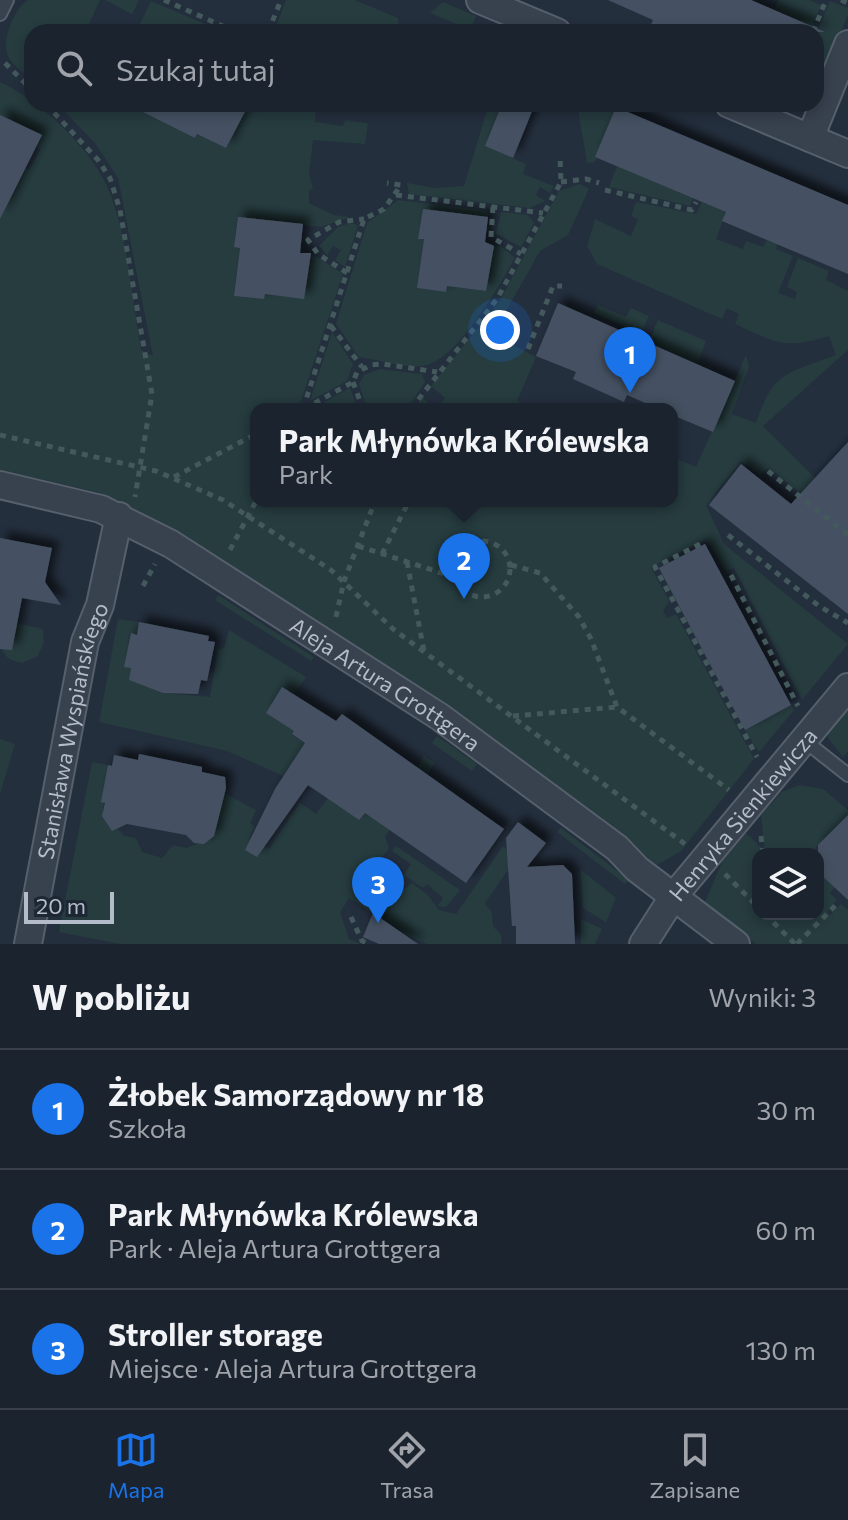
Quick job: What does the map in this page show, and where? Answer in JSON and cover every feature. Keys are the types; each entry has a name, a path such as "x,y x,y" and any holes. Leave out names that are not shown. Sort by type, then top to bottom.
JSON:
{"street":[{"path":"480,0 538,24"},
{"path":"824,103 848,44"},
{"path":"748,112 848,154"},
{"path":"810,138 821,112"},
{"name":"Aleja Artura Grottgera","path":"0,485 87,505 119,516 218,574 331,645 507,765 736,944"},
{"name":"Stanisława Wyspiańskiego","path":"28,944 85,642 100,605 119,516"},
{"name":"Henryka Sienkiewicza","path":"643,944 673,897 848,687"}],"lane":[{"path":"0,14 7,0"},
{"path":"805,741 848,775"}],"path":[{"path":"164,0 218,24"},
{"path":"271,24 281,0"},
{"path":"816,24 825,0"},
{"path":"841,0 848,3"},
{"path":"5,63 24,82"},
{"path":"53,112 98,160 110,178 118,201 152,387 141,467"},
{"path":"415,403 497,299 561,182 560,157"},
{"path":"561,182 586,179 599,183"},
{"path":"347,273 318,254 308,240 339,222 364,219 379,213 401,185 387,183"},
{"path":"605,190 692,210 696,202"},
{"path":"396,195 543,213"},
{"path":"493,207 491,237 521,254"},
{"path":"305,403 364,219"},
{"path":"528,349 553,286 562,286"},
{"path":"330,325 362,367"},
{"path":"362,367 383,364 438,372"},
{"path":"314,403 353,382 362,367"},
{"path":"353,382 361,403"},
{"path":"0,435 174,477 248,516 344,581 385,623 689,847"},
{"path":"174,477 250,437"},
{"path":"768,471 848,535"},
{"path":"218,574 253,507"},
{"path":"331,645 344,581 373,507"},
{"path":"382,554 406,507"},
{"path":"728,535 819,606 848,623"},
{"path":"358,546 454,577 469,594 488,597 497,594 508,581 511,565 501,547 473,542 458,554 454,577"},
{"path":"700,544 655,567 759,761"},
{"path":"407,562 424,651"},
{"path":"143,586 156,563"},
{"path":"511,565 540,573 579,617 591,639 617,707 733,793"},
{"path":"731,575 800,710"},
{"path":"512,716 617,707"},
{"path":"720,870 752,901"},
{"path":"773,920 796,944 839,902"},
{"path":"351,917 362,941 370,944"}],"green space":[{"path":"28,0 100,0 89,24 24,24 24,73 9,58 6,43 13,18"},
{"path":"105,0 139,0 132,14"},
{"path":"286,0 355,0 398,18 398,24 277,24"},
{"path":"778,0 809,0 821,5 813,24 800,24 801,21 774,9"},
{"path":"151,1 205,24 140,24"},
{"path":"830,1 848,8 848,15 824,71 824,24 821,24"},
{"path":"443,2 476,16 473,24 456,24 430,13"},
{"path":"0,82 24,96 24,112 47,113 78,143 102,177 121,231 141,350 153,356 118,178 95,143 65,112 158,112 195,138 197,134 226,148 245,112 316,112 315,122 343,126 345,120 368,123 365,144 313,140 309,174 313,188 309,191 309,203 334,215 350,217 321,227 238,218 234,246 240,248 234,296 263,299 265,294 304,298 311,253 343,274 300,403 250,403 250,507 678,507 678,460 696,467 746,355 749,367 732,414 756,423 769,393 784,376 836,355 829,336 801,343 771,340 735,324 739,314 727,308 722,319 597,264 587,246 595,219 631,236 638,219 631,216 636,202 696,214 702,202 726,212 716,239 743,249 746,241 763,247 767,240 777,244 776,249 793,256 778,293 795,299 797,292 787,287 798,258 829,271 826,280 848,291 848,350 763,426 815,478 848,531 769,468 760,475 741,461 706,505 724,544 848,644 802,700 734,568 726,571 706,539 651,567 669,601 663,611 667,618 676,614 754,759 681,851 657,865 503,750 127,504 93,491 0,470 0,209 4,211 26,168 30,169 40,150 36,147 42,136 0,115"},
{"path":"487,112 499,112 485,146 526,164 523,174 554,186 550,193 540,187 536,195 545,201 530,208 409,194 407,183 435,188 464,186"},
{"path":"578,112 614,112 595,162 587,163"},
{"path":"617,166 693,198 690,206 609,187"},
{"path":"580,184 589,189 568,235 540,251 493,334 536,357 517,401 521,403 441,403 445,398 431,386 499,302 559,191"},
{"path":"398,200 485,210 489,214 488,217 423,209 419,238 424,239 417,288 446,292 447,286 486,291 493,246 501,246 515,258 488,304 462,338 435,362 422,366 359,357 336,324 367,223"},
{"path":"501,212 528,215 534,223 521,247 496,234"},
{"path":"350,223 358,225 345,267 335,260 341,250 333,246 327,255 319,246 338,227"},
{"path":"598,305 626,317 631,308 649,316 641,334 594,313"},
{"path":"658,320 706,341 698,364 648,343"},
{"path":"332,332 353,364 347,381 310,401"},
{"path":"380,369 422,374 425,382 411,403 365,403 359,384 364,375"},
{"path":"350,388 356,403 322,403"},
{"path":"218,595 314,657 311,661 215,600"},
{"path":"118,619 139,622 137,635 130,634 125,666 131,668 129,680 154,685 163,693 210,697 218,650 224,648 229,630 306,677 294,694 282,688 266,713 294,731 292,735 310,747 346,737 311,788 227,751 99,722"},
{"path":"7,621 43,629 44,642 38,656 22,663 5,655 1,646 0,626"},
{"path":"791,705 794,710 759,752 745,730"},
{"path":"844,709 848,712 848,751 843,757 828,738 828,730"},
{"path":"437,736 477,764 472,771 432,743"},
{"path":"0,739 15,744 0,794"},
{"path":"424,756 435,763 385,837 389,848 378,863 389,888 404,889 412,883 428,895 439,910 456,914 503,846 517,857 485,903 492,913 493,926 501,935 502,944 427,944 404,934 349,898 340,912 349,939 361,944 120,944 59,932 92,762 108,765 103,812 108,826 117,828 124,836 136,838 142,852 162,858 173,845 186,848 210,839 222,792 256,810 250,823 255,827 249,839 269,849 300,803 316,814 328,798 359,820 372,803 405,785"},
{"path":"799,785 823,789 848,810 848,826 842,821 815,848 765,848 761,815 782,792"},
{"path":"561,828 629,880 625,884 557,832"},
{"path":"746,833 762,848 752,848 752,920 824,920 824,877 835,887 830,893 837,900 827,912 830,915 841,904 848,910 848,944 756,944 705,902 722,862"},
{"path":"396,846 460,890 446,907 438,906 443,898 427,884 423,888 404,875 411,864 392,851"},
{"path":"580,869 616,898 606,922 583,908"},
{"path":"581,919 602,929 595,944 581,944"}],"building":[{"path":"608,0 751,0 806,24 651,24 653,20"},
{"path":"143,112 245,112 226,148 197,134 195,138"},
{"path":"499,112 532,112 513,158 485,146"},
{"path":"614,112 628,112 848,205 848,274 722,221 726,212 595,157"},
{"path":"0,115 42,135 0,219"},
{"path":"423,209 488,217 485,242 494,246 486,291 447,286 446,292 417,288 424,239 418,239"},
{"path":"238,217 303,224 300,253 311,253 304,299 265,294 264,299 234,296 240,248 234,247"},
{"path":"558,303 735,381 713,432 678,417 678,403 645,403 627,395 624,402 573,379 576,372 536,356"},
{"path":"848,442 848,614 709,505 741,464 791,504"},
{"path":"0,538 52,548 45,582 61,605 22,598 12,650 0,649"},
{"path":"705,544 791,705 745,730 659,568"},
{"path":"139,622 209,636 208,641 215,642 207,681 201,680 198,694 163,693 129,680 131,668 124,667 131,633 137,635"},
{"path":"282,687 336,721 342,714 504,829 466,883 365,813 359,820 308,785 257,857 245,850 275,789 305,743 292,734 294,731 266,713"},
{"path":"139,754 202,767 202,772 225,777 226,788 214,836 204,844 194,843 186,835 127,824 112,831 102,816 105,803 101,802 108,765 112,766 114,755 138,760"},
{"path":"848,815 848,900 824,878 824,848 818,848"},
{"path":"518,822 546,843 527,867 563,865 572,874 575,944 516,944 506,838"},
{"path":"373,913 418,944 379,944 363,937"}],"place":[{"name":"Żłobek Samorządowy nr 18","path":"630,393"},
{"name":"Park Młynówka Królewska","path":"464,599"},
{"name":"Stroller storage","path":"378,923"}]}
